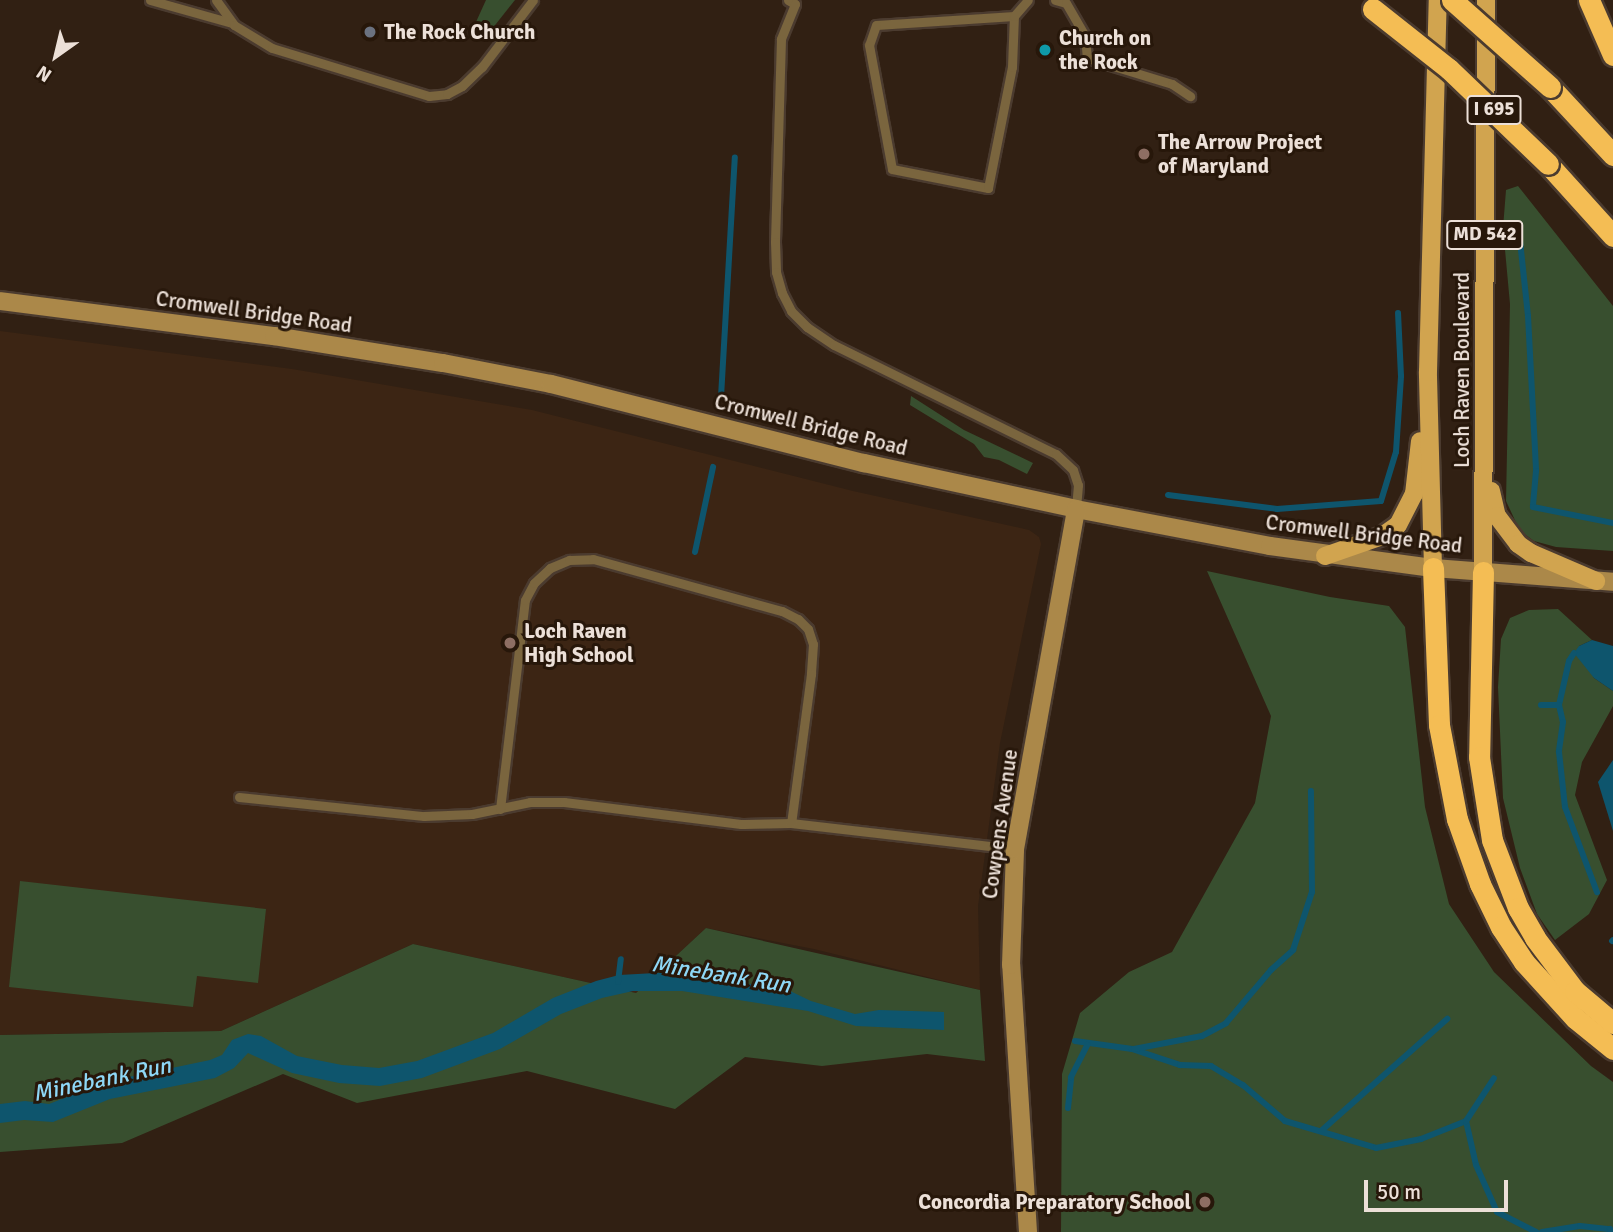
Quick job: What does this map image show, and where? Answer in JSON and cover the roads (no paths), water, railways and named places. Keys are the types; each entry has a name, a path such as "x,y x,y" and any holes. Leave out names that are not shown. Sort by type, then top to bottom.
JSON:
{"highway":[{"name":"I 695","path":"1452,0 1550,88 1613,156"},
{"path":"1589,0 1613,55"},
{"name":"I 695","path":"1366,5 1449,69 1548,164 1613,236"},
{"path":"1433,568 1439,725 1457,819 1480,884 1501,928 1538,979 1575,1018 1613,1049"},
{"path":"1483,572 1479,757 1492,840 1518,908 1535,938 1575,991 1613,1023"}],"main road":[{"name":"Loch Raven Boulevard","path":"1433,568 1428,372 1438,0"},
{"name":"Loch Raven Boulevard","path":"1483,572 1486,0"},
{"name":"Cromwell Bridge Road","path":"0,301 274,336 443,363 551,384 864,463 1076,509 1325,556 1433,568 1604,581"},
{"path":"1325,556 1382,536 1398,525 1409,510 1414,494 1428,372"},
{"path":"1485,471 1497,516 1518,544 1604,581"},
{"name":"Cowpens Avenue","path":"1028,1232 1011,965 1015,849 1076,509"}],"lane":[{"path":"150,0 232,23"},
{"path":"216,0 232,23 253,39 272,48 429,96 447,94 462,86 482,67 533,0"},
{"path":"1014,16 876,25 869,45 892,169 988,188 1012,67 1014,16 1028,0"},
{"path":"1055,0 1066,4 1085,36 1087,58 1172,84 1190,96"},
{"path":"794,1 781,39 775,190 776,272 791,311 807,327 834,345 1056,454 1073,470 1078,485 1076,509"},
{"path":"500,809 525,600 534,583 550,568 569,560 593,559 782,611 798,619 808,629 813,644 811,674 791,823"},
{"path":"239,797 424,816 472,814 530,802 564,802 741,824 791,823 1015,849"}],"water":[{"path":"1592,640 1613,646 1613,691 1594,678 1574,653 1579,646"},
{"path":"1613,760 1613,831 1598,782"},
{"name":"Minebank Run","path":"674,972 788,990 811,1001 855,1014 879,1010 944,1012 944,1030 856,1026 808,1011 682,991 633,991 602,998 561,1014 500,1049 422,1078 380,1086 339,1083 292,1073 248,1053 234,1068 215,1078 110,1099 53,1122 24,1120 0,1123 0,1104 25,1101 49,1104 105,1082 210,1060 222,1055 232,1040 248,1034 261,1036 297,1056 342,1065 379,1068 417,1061 493,1033 553,998 596,981 619,975"}],"waterway":[{"path":"721,397 735,157"},
{"path":"1520,241 1528,316 1536,471 1533,507 1613,523"},
{"path":"1168,495 1277,509 1381,501 1396,452 1401,376 1398,313"},
{"path":"695,552 713,467"},
{"path":"1574,653 1569,661 1559,705 1563,722 1559,752 1565,807 1597,892"},
{"path":"1541,705 1559,705"},
{"path":"1134,1049 1202,1036 1226,1023 1271,970 1293,950 1312,892 1311,791"},
{"path":"618,982 621,959"},
{"path":"1321,1131 1447,1019"},
{"name":"Minebank Run","path":"1075,1041 1132,1049 1180,1065 1211,1066 1243,1085 1285,1121 1376,1148 1421,1139 1466,1121 1476,1165 1497,1212 1536,1232"},
{"path":"1068,1108 1071,1077 1087,1045"},
{"path":"1466,1121 1494,1078"},
{"name":"Minebank Run","path":"1542,1232 1580,1226 1610,1229 1612,1232"}],"place":[{"name":"The Rock Church","path":"370,32"},
{"name":"Church on the Rock","path":"1045,50"},
{"name":"The Arrow Project of Maryland","path":"1144,154"},
{"name":"Loch Raven High School","path":"510,643"},
{"name":"Concordia Preparatory School","path":"1205,1202"}]}
